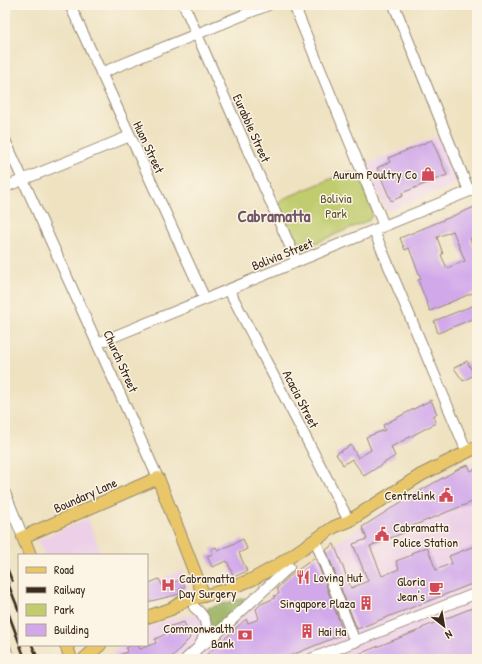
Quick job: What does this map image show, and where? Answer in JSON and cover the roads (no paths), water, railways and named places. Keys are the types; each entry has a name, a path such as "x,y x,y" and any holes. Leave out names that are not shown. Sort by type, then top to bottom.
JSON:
{"main road":[{"path":"148,617 171,609 184,601 226,590 254,579 278,565 334,527 349,521 421,475 472,450"},
{"name":"Boundary Lane","path":"22,537 158,478"},
{"name":"Church Street","path":"158,478 204,596"},
{"path":"171,609 194,607 232,597 251,589 269,580 341,531 349,521"},
{"path":"22,537 30,554"},
{"path":"86,657 99,646"}],"street":[{"name":"Huon Street","path":"70,5 205,299"},
{"name":"Eurabbie Street","path":"184,5 297,262"},
{"path":"101,72 268,5"},
{"path":"294,5 384,226"},
{"path":"394,5 473,190"},
{"path":"5,188 130,136"},
{"name":"Church Street","path":"5,140 158,478"},
{"name":"Bolivia Street","path":"98,343 473,190"},
{"path":"374,231 472,450"},
{"name":"Acacia Street","path":"229,290 349,521"},
{"path":"5,494 22,537"},
{"path":"318,546 355,642"},
{"path":"186,659 199,647 211,639 289,567"},
{"path":"311,659 477,594"},
{"path":"194,607 203,614 206,625 205,635 199,647"},
{"path":"5,647 9,659"}],"railway":[{"path":"5,563 12,581"},
{"path":"5,576 18,608"},
{"path":"5,604 18,639"},
{"path":"20,646 25,659"},
{"path":"32,646 38,659"}],"place":[{"name":"Aurum Poultry Co","path":"428,174"},
{"name":"Centrelink","path":"446,495"},
{"name":"Cabramatta Police Station","path":"382,534"},
{"name":"Loving Hut","path":"303,577"},
{"name":"Cabramatta Day Surgery","path":"168,585"},
{"name":"Gloria Jean's","path":"436,588"},
{"name":"Singapore Plaza","path":"366,603"},
{"name":"Hai Ha","path":"307,631"},
{"name":"Commonwealth Bank","path":"245,635"}],"district":[{"name":"Cabramatta","path":"274,216"}],"park label":[{"name":"Bolivia Park","path":"336,206"}]}
